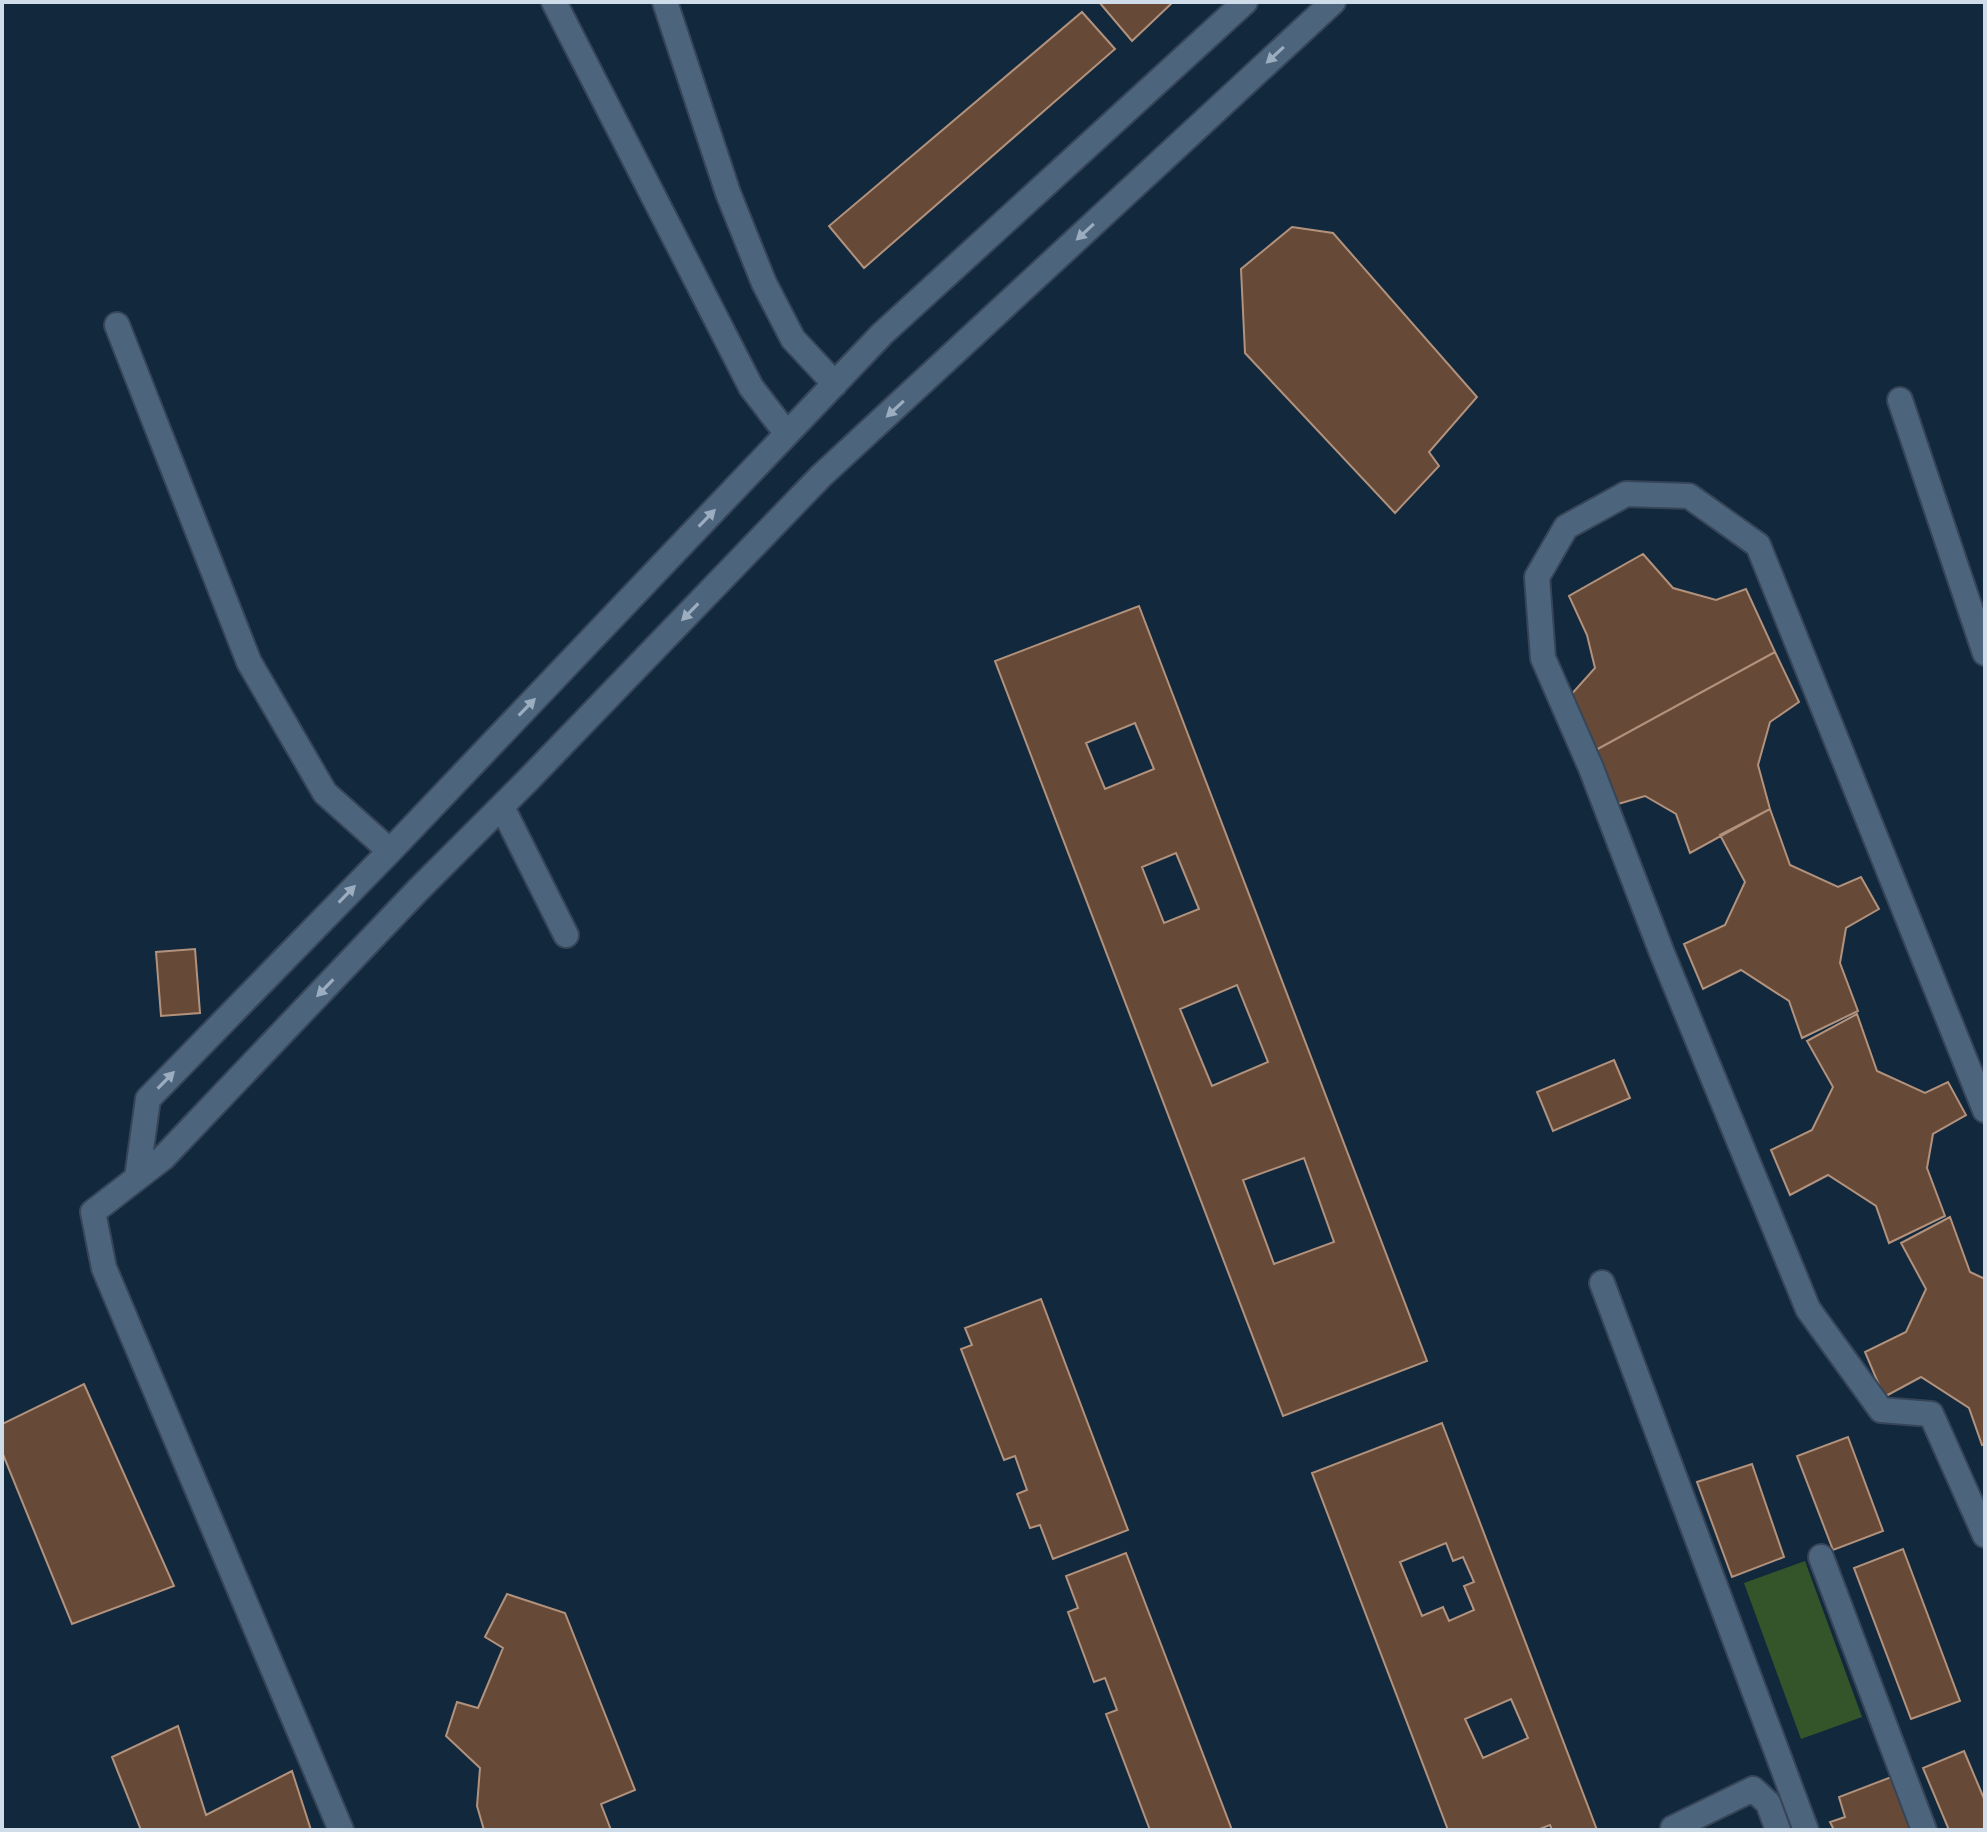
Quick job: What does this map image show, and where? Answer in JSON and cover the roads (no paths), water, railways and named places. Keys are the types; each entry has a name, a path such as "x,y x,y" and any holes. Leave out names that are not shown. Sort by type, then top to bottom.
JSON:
{"street":[{"path":"554,2 751,387 787,434"},
{"path":"665,2 728,193 764,283 793,339 835,384"},
{"path":"137,1178 148,1099 390,851 882,334 1245,2"},
{"path":"341,1830 104,1268 93,1212 163,1158 417,891 821,476 1333,2"},
{"path":"117,325 249,662 325,793 390,851"},
{"path":"1900,400 1985,653"},
{"path":"1985,1110 1758,545 1689,496 1626,494 1566,527 1537,577 1543,658 1591,768 1662,953 1808,1309 1881,1410 1931,1414 1985,1535"},
{"path":"502,807 566,935"},
{"path":"1602,1283 1806,1830"},
{"path":"1821,1557 1924,1830"},
{"path":"1674,1830 1753,1789 1768,1803 1778,1830"}]}
